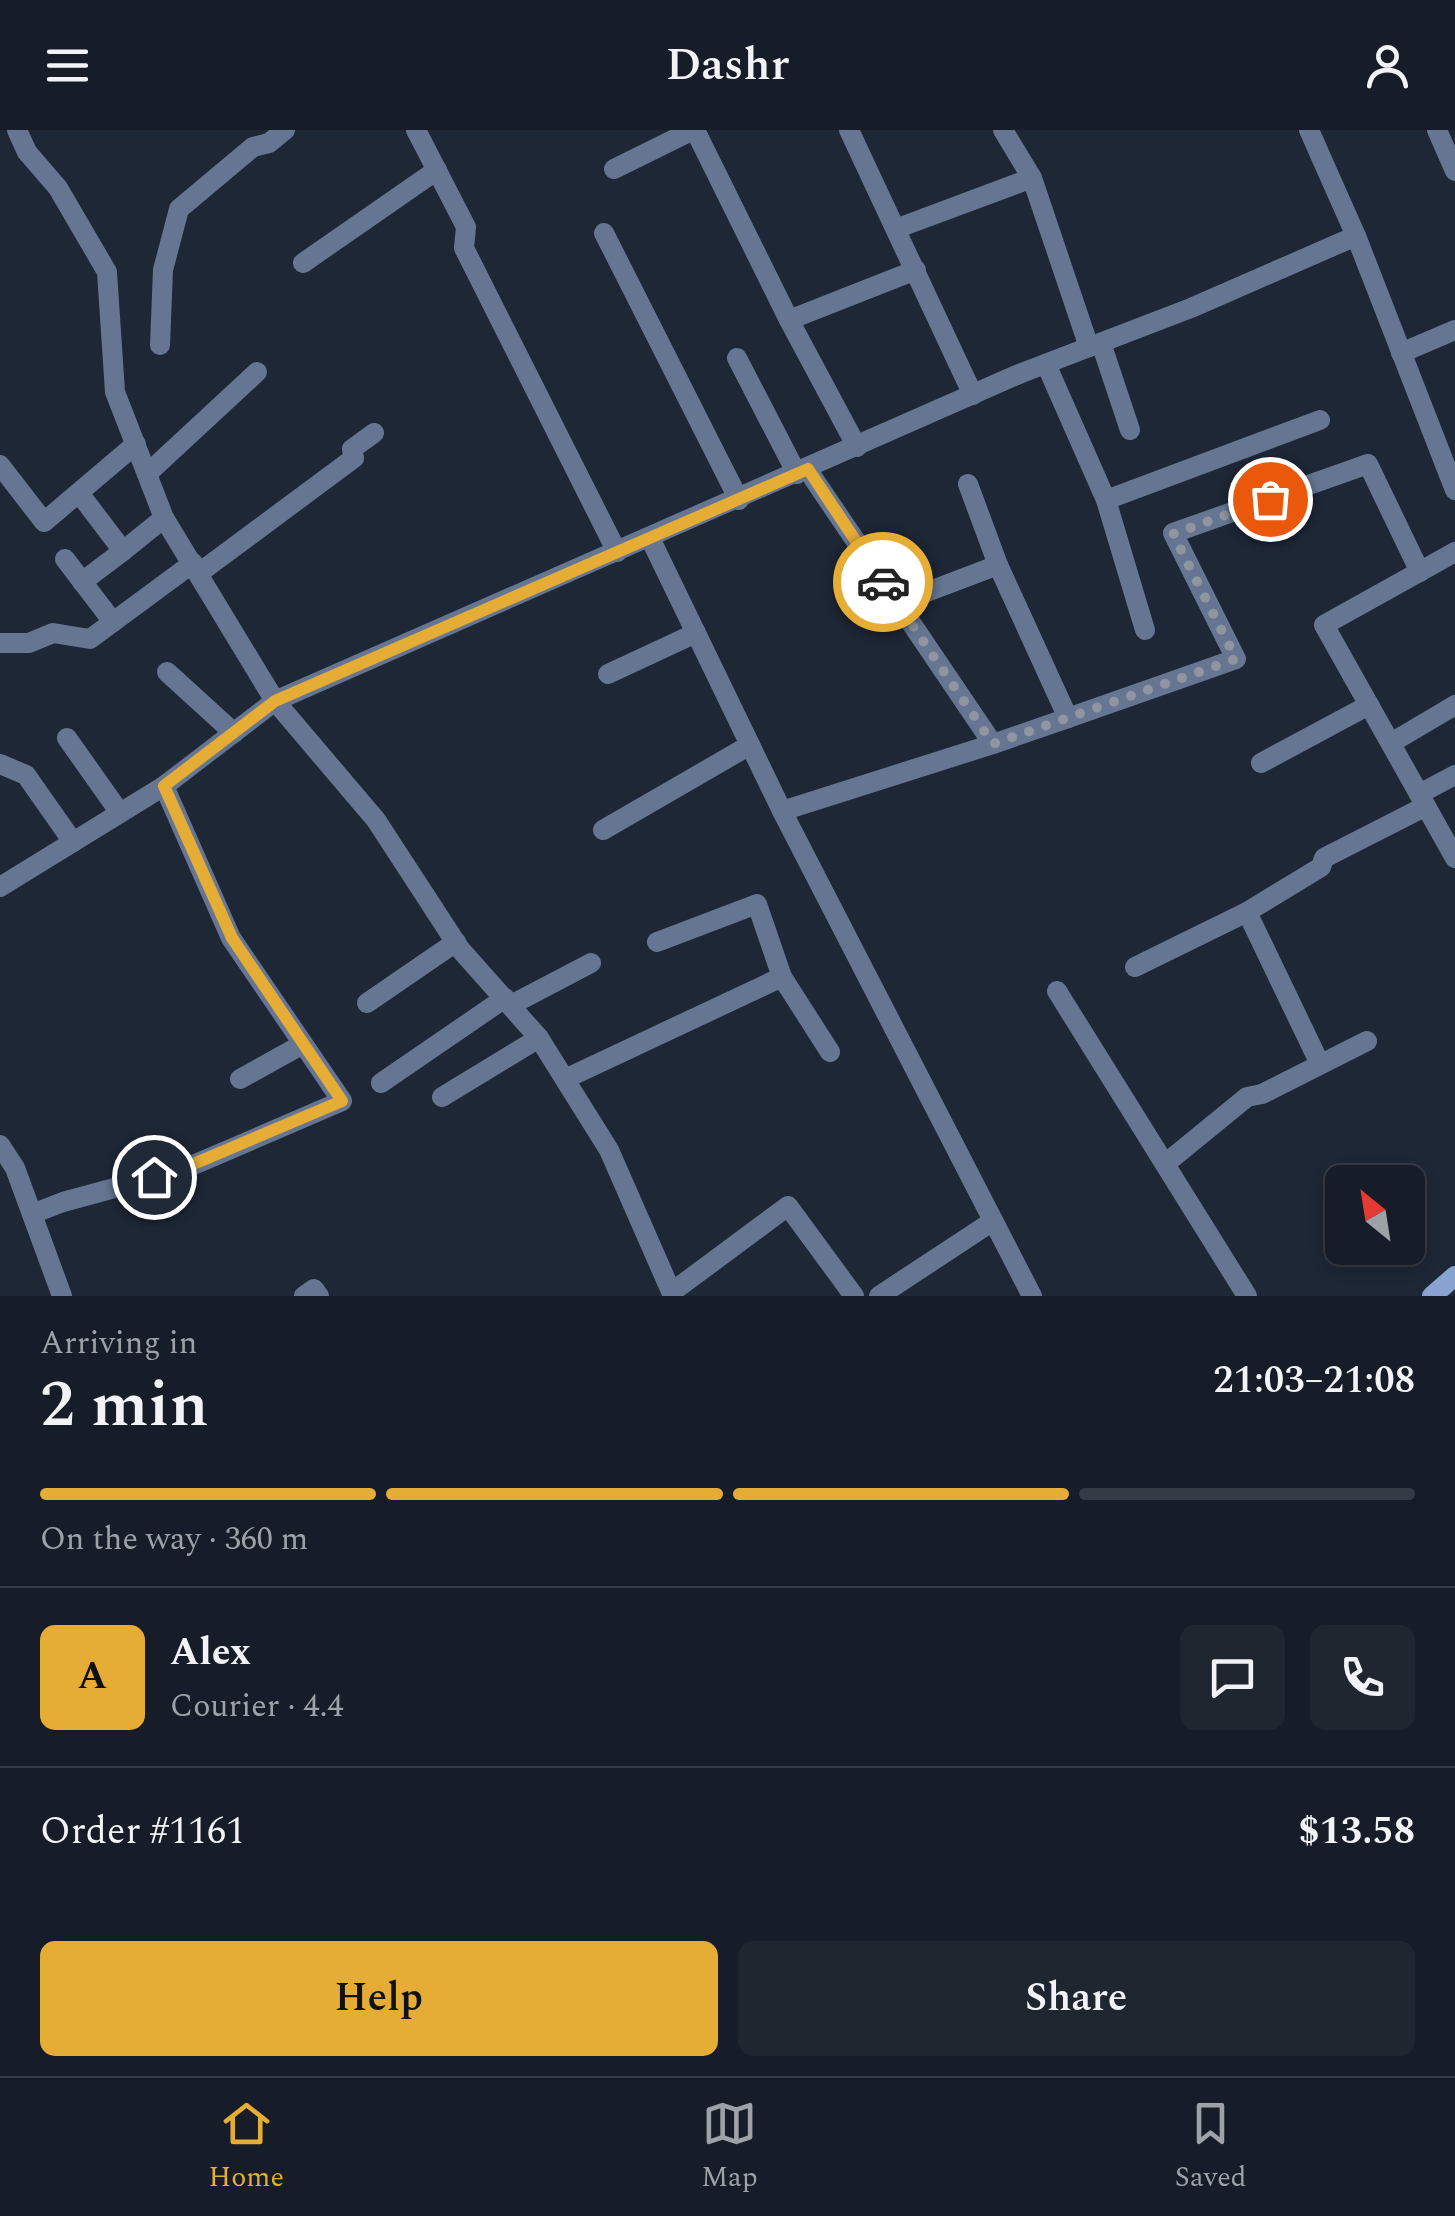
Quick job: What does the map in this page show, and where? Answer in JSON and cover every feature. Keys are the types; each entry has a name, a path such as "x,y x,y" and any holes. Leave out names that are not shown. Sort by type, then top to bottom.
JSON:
{"street":[{"path":"17,130 27,152 58,188 107,272 116,392 164,518 275,701 376,820 456,942 539,1038 609,1150 672,1294 788,1206 854,1296"},
{"path":"160,346 163,270 179,210 252,147 269,143 285,130"},
{"path":"416,130 466,227 464,248 617,552"},
{"path":"614,168 694,130 857,447"},
{"path":"850,130 973,395"},
{"path":"1003,130 1032,178 1130,430"},
{"path":"1309,130 1356,236 1455,490"},
{"path":"1436,130 1455,172"},
{"path":"303,263 437,170"},
{"path":"898,228 1032,178"},
{"path":"604,233 739,500"},
{"path":"0,888 164,786 275,701 973,395 1191,308 1356,236"},
{"path":"789,320 916,270"},
{"path":"1402,353 1455,330"},
{"path":"737,358 802,472 993,744"},
{"path":"1046,364 1106,500 1145,630"},
{"path":"147,474 258,372"},
{"path":"1106,500 1320,420"},
{"path":"0,643 29,643 53,633 90,639 354,458 352,449 374,433"},
{"path":"0,465 44,522 136,444"},
{"path":"782,811 993,744 1236,659 1173,534 1368,464 1420,572"},
{"path":"968,484 998,565 1068,718"},
{"path":"79,493 123,551"},
{"path":"82,582 164,518"},
{"path":"650,538 782,811 1032,1296"},
{"path":"1455,552 1324,625 1455,858"},
{"path":"65,560 113,622"},
{"path":"898,604 998,565"},
{"path":"608,674 696,633"},
{"path":"167,672 234,733"},
{"path":"1261,763 1370,705"},
{"path":"1390,743 1455,706"},
{"path":"67,738 120,813"},
{"path":"603,830 750,745"},
{"path":"0,764 26,775 73,842"},
{"path":"1136,967 1247,912 1321,867 1324,858 1455,776"},
{"path":"32,1214 184,1168 342,1101 232,938 164,786"},
{"path":"657,942 757,904 782,976 830,1052"},
{"path":"1247,912 1320,1064"},
{"path":"367,1004 456,942"},
{"path":"380,1083 508,1002 591,963"},
{"path":"565,1079 782,976"},
{"path":"1056,990 1248,1296"},
{"path":"442,1098 539,1038"},
{"path":"1165,1164 1247,1098 1368,1040"},
{"path":"240,1079 303,1044"},
{"path":"0,1145 9,1178 32,1214 62,1296"},
{"path":"879,1296 993,1222"},
{"path":"1437,1294 1455,1276"},
{"path":"304,1296 314,1289 319,1296"}],"way so far":[{"path":"883,582 993,744 1236,659 1173,534 1270,499"}],"route":[{"path":"154,1177 342,1101 232,938 164,786 275,701 808,469 883,582"}]}
